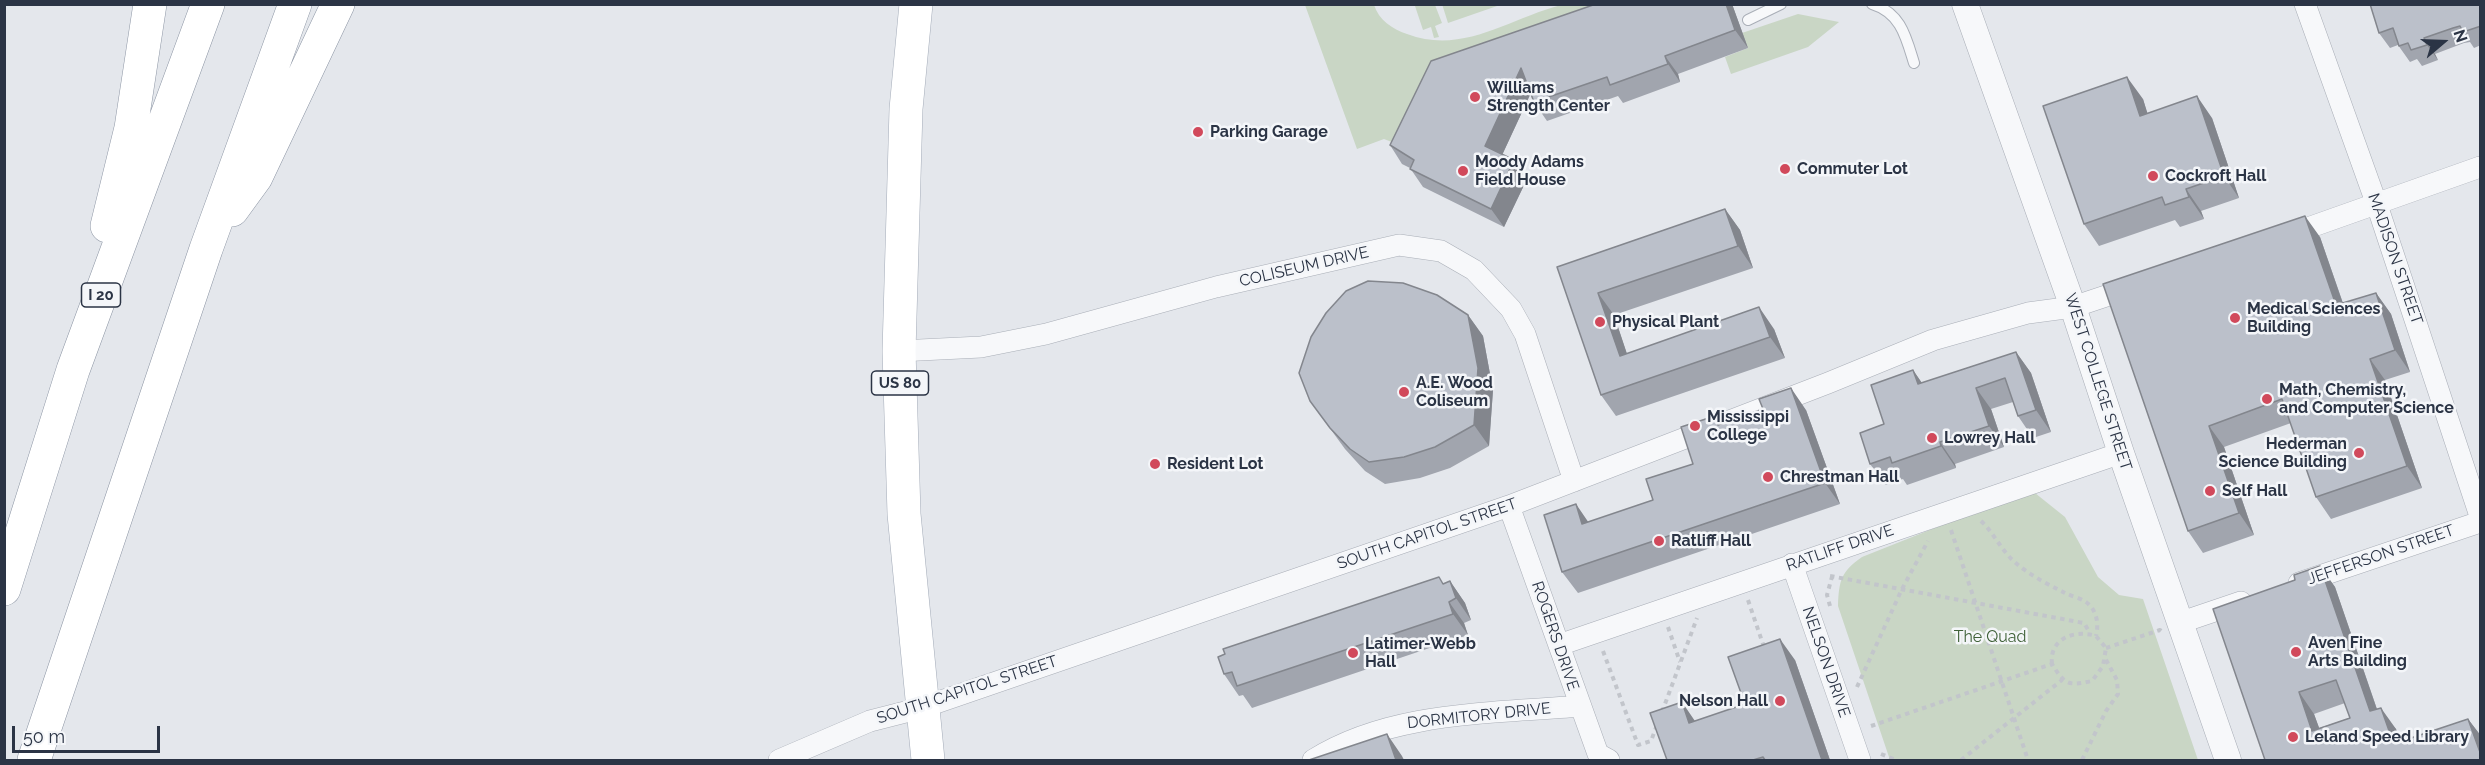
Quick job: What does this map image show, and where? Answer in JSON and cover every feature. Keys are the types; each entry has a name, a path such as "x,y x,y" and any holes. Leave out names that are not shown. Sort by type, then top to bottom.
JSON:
{"main road":[{"path":"73,370 131,128 150,4"},
{"name":"I 20","path":"4,589 73,370 208,4"},
{"path":"34,760 206,249 295,4"},
{"path":"206,249 256,177 339,4"},
{"name":"US 80","path":"916,4 906,109 898,351 904,514 921,708 928,760"}],"street":[{"name":"WEST COLLEGE STREET","path":"1965,4 2073,307 2121,453 2171,632 2228,760"},
{"name":"MADISON STREET","path":"2305,4 2377,205 2481,516"},
{"path":"2265,243 2481,167"},
{"name":"COLISEUM DRIVE","path":"898,351 981,347 1046,334 1216,286 1399,245 1441,251 1474,270 1511,309 1525,334 1574,482"},
{"name":"SOUTH CAPITOL STREET","path":"779,760 870,721 921,708 1509,506 1933,340 2028,313 2073,307 2152,281"},
{"name":"RATLIFF DRIVE","path":"1559,645 1792,564 1953,515 2121,453"},
{"name":"ROGERS DRIVE","path":"1509,506 1598,754 1609,760"},
{"name":"JEFFERSON STREET","path":"2279,589 2481,522"},
{"name":"NELSON DRIVE","path":"1792,564 1860,760"},
{"path":"2171,632 2257,597"},
{"name":"DORMITORY DRIVE","path":"1313,760 1334,747 1384,728 1415,722 1580,706"}],"lane":[{"path":"1748,20 1782,4"},
{"path":"1872,4 1884,8 1902,27 1914,63"}],"path":[{"path":"2028,760 1975,602 1953,515 1973,514 1989,529 2001,550 2018,566 2087,603 2095,614 2098,625 2096,636"},
{"path":"1857,687 1902,589 1930,536"},
{"path":"1830,576 2084,622 2090,634"},
{"path":"1745,591 1768,658"},
{"path":"1600,642 1638,744 1651,741 1698,616"},
{"path":"1666,619 1680,663"},
{"path":"2106,648 2160,630 2171,632"},
{"path":"2078,633 2096,636 2106,648 2103,666 2092,681 2073,685 2062,680 2052,664 2051,655 2061,639 2078,633"},
{"path":"2082,760 2106,711 2118,694 2117,680 2105,657"},
{"path":"1871,726 2052,664"},
{"path":"1961,760 2062,680"},
{"path":"1881,754 1896,760"}],"green space":[{"path":"1590,3 1644,5 1407,148 1384,139 1357,149 1305,5 1374,5 1383,19 1396,29 1428,39 1447,40 1485,33 1561,5"},
{"path":"1442,4 1500,4 1500,5 1448,23"},
{"path":"1435,5 1442,23 1435,26 1439,37 1434,38 1431,27 1423,30 1415,6"},
{"path":"1798,14 1839,22 1808,47 1731,74 1725,57 1748,48 1742,33"},
{"name":"The Quad","path":"2035,493 2065,517 2098,577 2119,595 2143,599 2198,760 1890,760 1838,606 1842,577 1862,557 1995,504"}],"building":[{"path":"1596,4 1726,4 1735,30 1665,56 1668,64 1610,85 1607,77 1534,102 1521,68 1485,146 1514,160 1491,209 1410,169 1414,160 1390,145 1431,61"},
{"path":"2370,4 2481,4 2481,26 2463,32 2460,26 2453,28 2424,38 2427,45 2411,50 2408,43 2399,46 2393,28 2379,33"},
{"name":"Cockroft Hall","path":"2127,77 2140,116 2197,96 2224,176 2186,189 2189,197 2165,205 2162,197 2084,224 2043,106"},
{"path":"1725,209 1738,246 1598,293 1620,356 1759,307 1770,337 1601,395 1557,267"},
{"path":"2305,216 2336,305 2376,293 2395,350 2370,359 2407,466 2316,497 2282,399 2209,426 2239,513 2188,531 2103,284"},
{"name":"A.E. Wood Coliseum","path":"1368,281 1403,283 1437,295 1468,315 1478,368 1474,425 1435,447 1404,457 1369,462 1350,449 1330,428 1310,401 1299,373 1311,337 1326,313 1346,291"},
{"path":"2016,352 2036,410 2018,416 2005,378 1976,388 1989,426 1940,442 1941,446 1892,463 1890,457 1870,464 1860,433 1884,424 1871,385 1913,370 1918,384"},
{"path":"1791,388 1825,483 1562,572 1544,515 1576,504 1582,524 1653,500 1646,479 1693,464 1681,427 1715,416 1718,425 1763,409 1759,399"},
{"path":"2320,566 2370,711 2381,708 2393,742 2468,719 2481,760 2265,760 2213,609 2295,580 2294,575","holes":["2336,680 2350,718 2312,731 2299,692"]},
{"path":"1439,577 1443,584 1450,581 1456,598 1449,602 1453,614 1237,686 1232,672 1224,674 1218,657 1225,654 1223,649"},
{"name":"Nelson Hall","path":"1780,639 1822,760 1765,760 1763,757 1753,760 1667,760 1650,713 1682,702 1689,723 1745,704 1728,657"},
{"path":"1387,734 1396,760 1309,760"}],"place":[{"name":"Williams Strength Center","path":"1475,97"},
{"name":"Parking Garage","path":"1198,132"},
{"name":"Commuter Lot","path":"1785,169"},
{"name":"Moody Adams Field House","path":"1463,171"},
{"name":"Cockroft Hall","path":"2153,176"},
{"name":"Medical Sciences Building","path":"2235,318"},
{"name":"Physical Plant","path":"1600,322"},
{"name":"A.E. Wood Coliseum","path":"1404,392"},
{"name":"Math, Chemistry, and Computer Science","path":"2267,399"},
{"name":"Mississippi College","path":"1695,426"},
{"name":"Lowrey Hall","path":"1932,438"},
{"name":"Hederman Science Building","path":"2359,453"},
{"name":"Resident Lot","path":"1155,464"},
{"name":"Chrestman Hall","path":"1768,477"},
{"name":"Self Hall","path":"2210,491"},
{"name":"Ratliff Hall","path":"1659,541"},
{"name":"Aven Fine Arts Building","path":"2296,652"},
{"name":"Latimer-Webb Hall","path":"1353,653"},
{"name":"Nelson Hall","path":"1780,701"},
{"name":"Leland Speed Library","path":"2293,737"}]}
